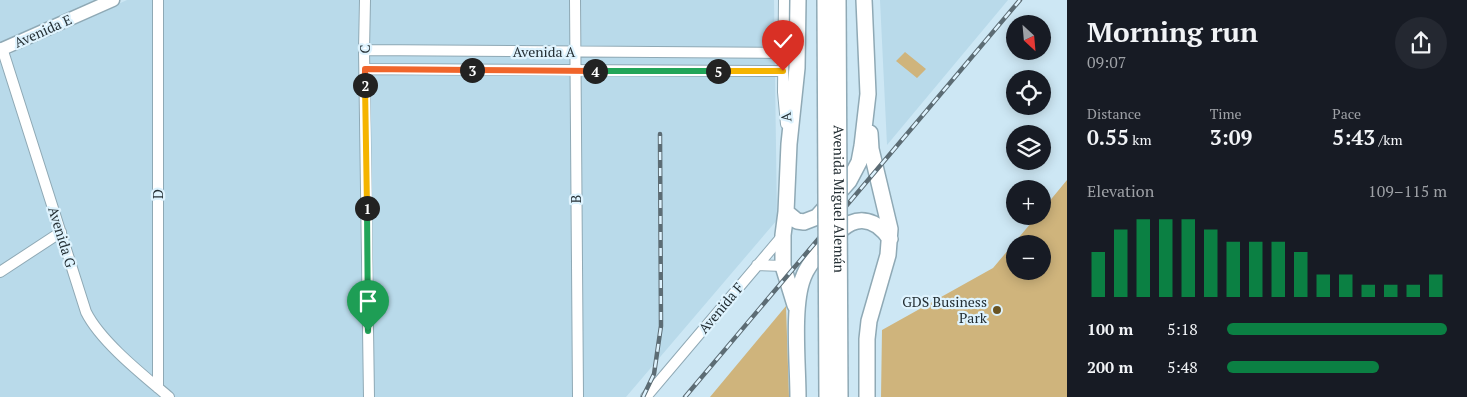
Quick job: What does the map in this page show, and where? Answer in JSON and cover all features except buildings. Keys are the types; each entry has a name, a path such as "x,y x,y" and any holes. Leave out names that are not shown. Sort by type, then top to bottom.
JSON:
{"highway":[{"path":"797,310 783,266 783,235 791,216 789,144 797,68 798,0"},
{"name":"Avenida Miguel Alemán","path":"825,0 826,397"},
{"name":"Avenida Miguel Alemán","path":"838,0 840,397"},
{"path":"864,0 871,149 888,220 890,239 886,263 869,321 867,397"},
{"path":"791,216 804,222 817,216 854,173 859,162 862,146 868,94"},
{"path":"798,397 797,310 800,289 807,269 826,245 845,226 853,222 868,222 881,227 890,239"}],"main road":[{"name":"Avenida E","path":"1,49 113,0"}],"street":[{"name":"D","path":"158,0 158,388"},
{"name":"C","path":"366,0 364,50 369,397"},
{"name":"B","path":"575,0 578,397"},
{"name":"A","path":"784,0 783,71 789,144"},
{"name":"Avenida G","path":"1,49 90,321 105,339 169,397"},
{"name":"Avenida A","path":"364,50 783,53"},
{"path":"458,51 458,70"},
{"name":"Avenida A","path":"365,69 783,71"},
{"path":"0,272 61,232"},
{"name":"Avenida F","path":"646,397 783,235"},
{"path":"757,265 783,266"}],"shaded area":[{"path":"0,0 104,0 0,47"},
{"path":"127,0 774,0 777,220 626,397 0,397 0,61 20,48"},
{"path":"880,0 1008,0 887,145"},
{"path":"905,52 926,69 917,78 896,61"},
{"name":"GDS Business Park","path":"1067,180 1067,397 881,397 882,330 993,268 1006,253 1006,280 1051,280 1051,235 1021,235 1029,225 1051,225 1051,199"},
{"path":"786,306 789,397 710,397"}],"railway":[{"path":"685,397 1020,0"},
{"path":"643,397 654,374 661,326 660,134"}],"place":[{"name":"GDS Business Park","path":"997,310"}],"route":[{"path":"368,331 365,69 783,71"}]}
